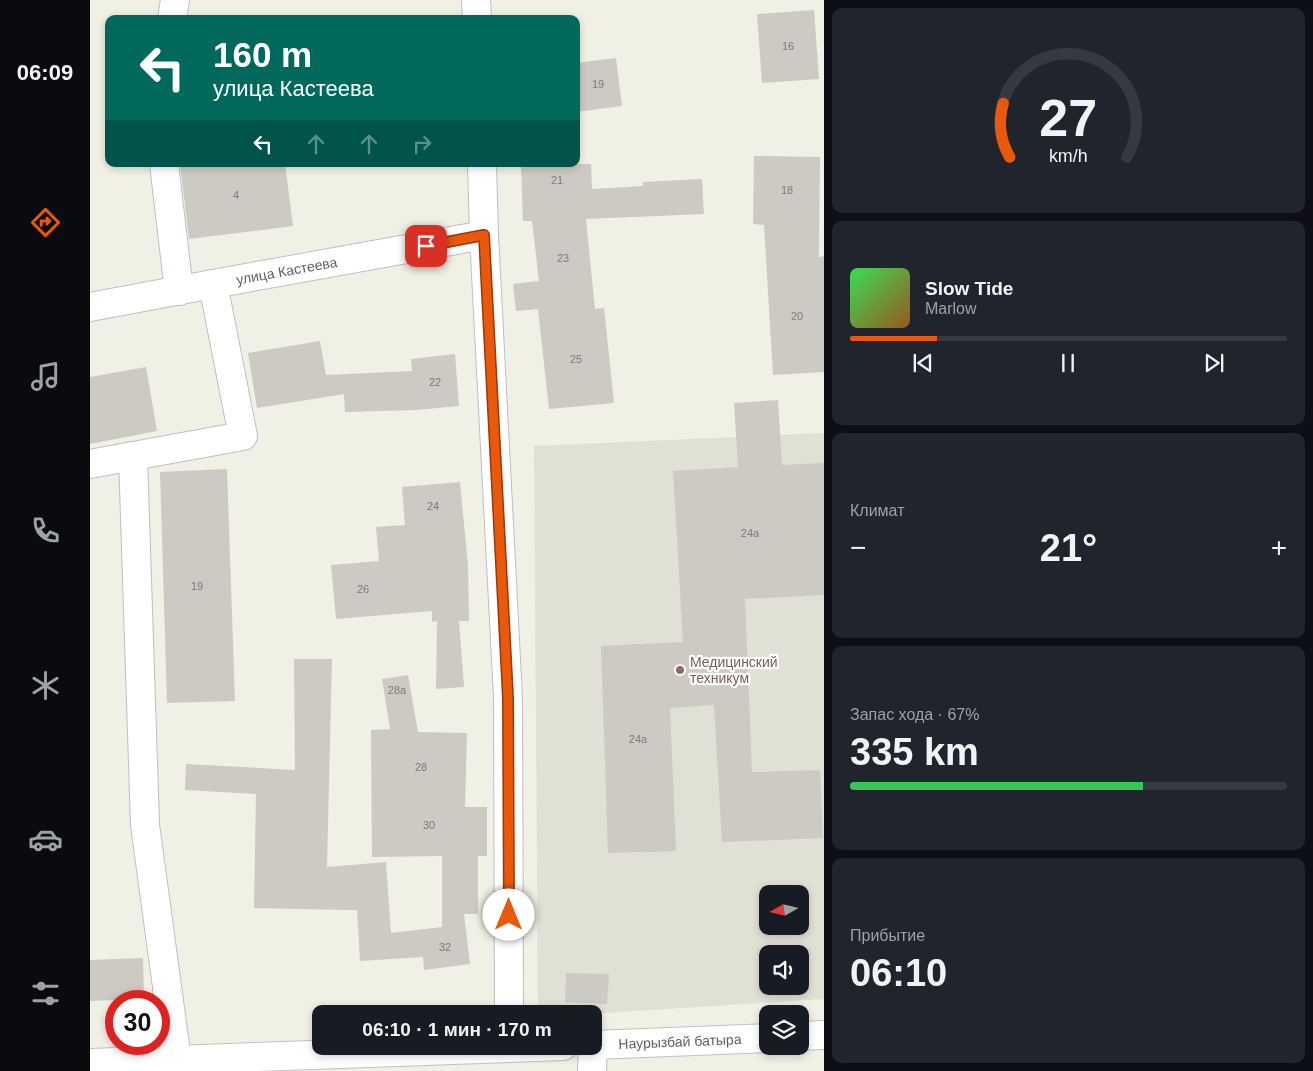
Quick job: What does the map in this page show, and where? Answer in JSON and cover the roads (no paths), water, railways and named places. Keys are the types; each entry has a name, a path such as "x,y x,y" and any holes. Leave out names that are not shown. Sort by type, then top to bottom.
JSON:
{"street":[{"path":"173,15 175,0"},
{"path":"476,0 477,15"},
{"path":"164,167 179,291"},
{"path":"482,167 508,698 509,1005"},
{"name":"улица Кастеева","path":"90,308 484,235"},
{"path":"90,464 243,436 213,284"},
{"path":"133,456 145,824 177,1060"},
{"path":"809,1036 824,1035"},
{"name":"Наурызбай батыра","path":"602,1046 759,1038"},
{"path":"90,1063 312,1055"},
{"path":"592,1071 593,1055"}],"place":[{"name":"Медицинский техникум","path":"680,670"}]}
